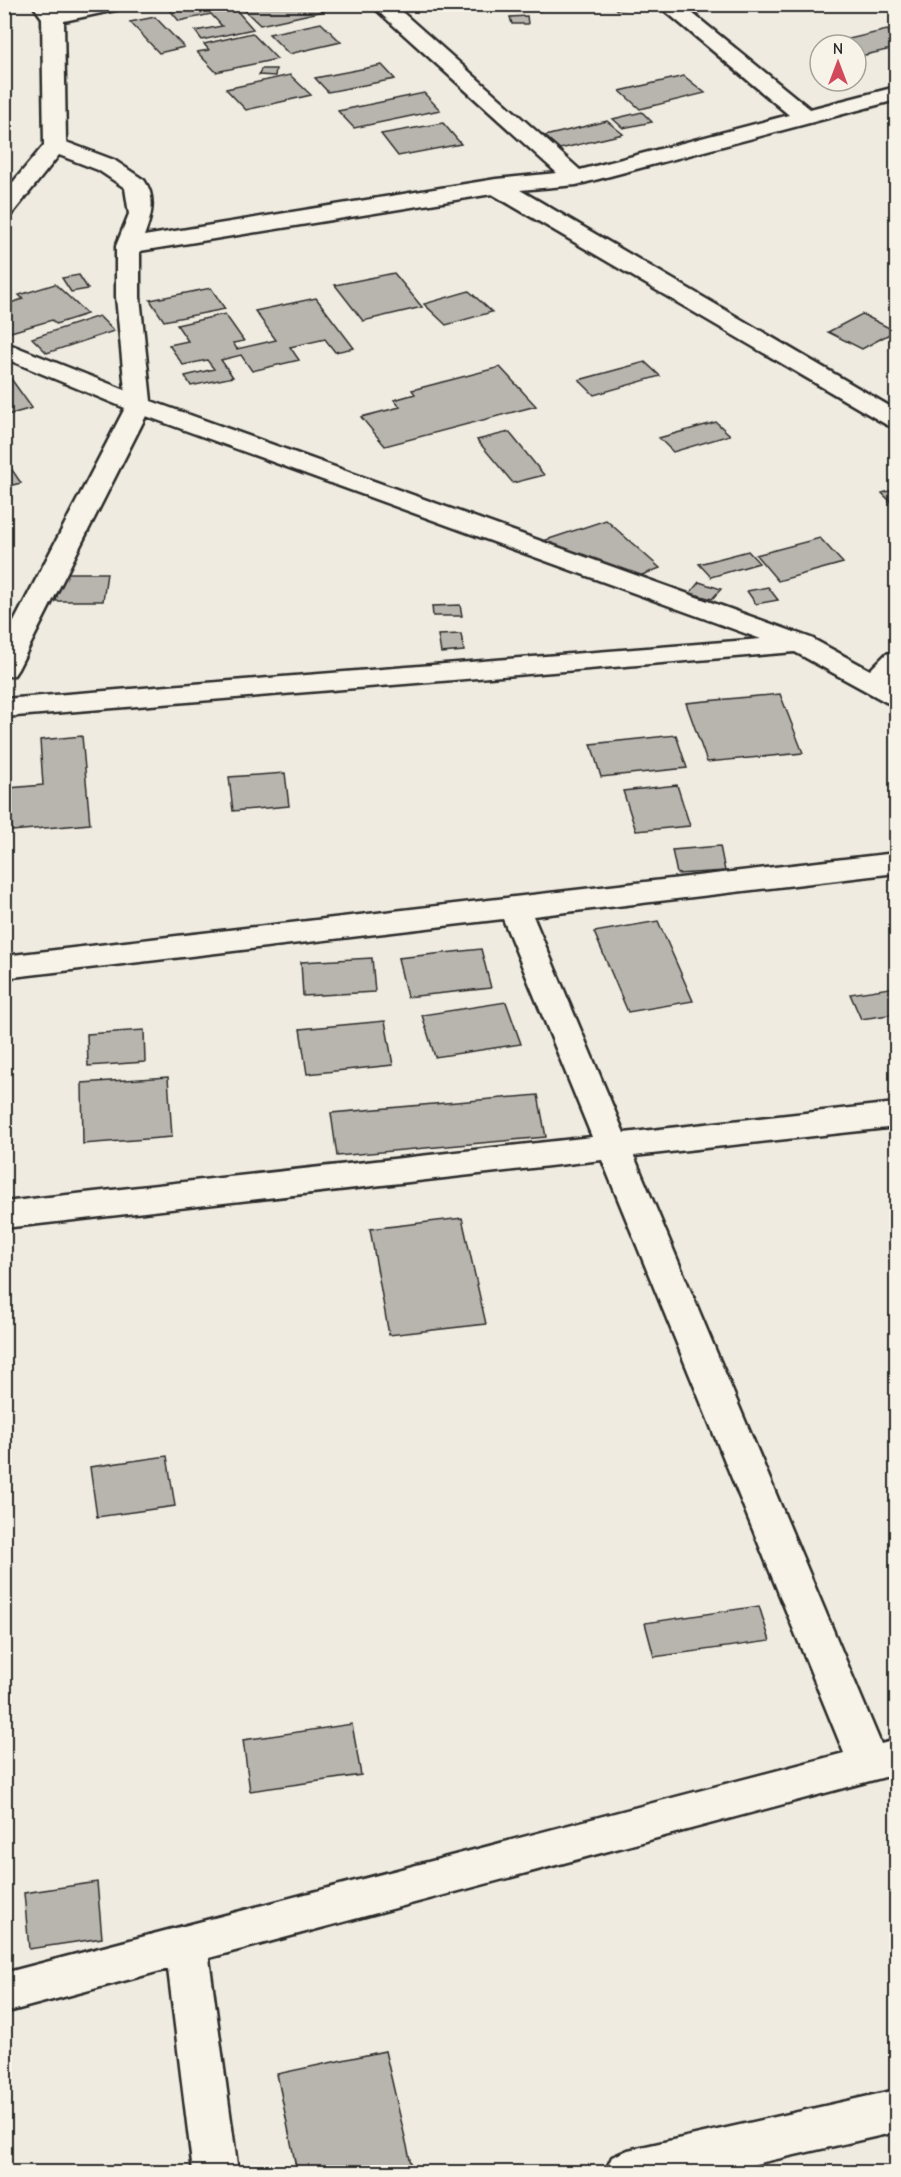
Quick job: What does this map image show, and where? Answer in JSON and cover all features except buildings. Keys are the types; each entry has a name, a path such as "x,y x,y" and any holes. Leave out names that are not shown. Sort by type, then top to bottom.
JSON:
{"street":[{"path":"4,209 55,146 47,11 118,4"},
{"path":"380,4 576,178"},
{"path":"667,4 806,117"},
{"path":"128,246 496,186 576,178 897,93"},
{"path":"4,669 139,405 128,297 128,246 141,214 136,185 106,165 55,146"},
{"path":"496,186 897,420"},
{"path":"4,350 139,405 801,644 885,689 897,660"},
{"path":"4,708 801,644"},
{"path":"4,967 897,863"},
{"path":"4,1993 883,1761 614,1146 514,908"},
{"path":"4,1215 897,1115"},
{"path":"186,1944 214,2172"},
{"path":"628,2172 897,2110"}]}
